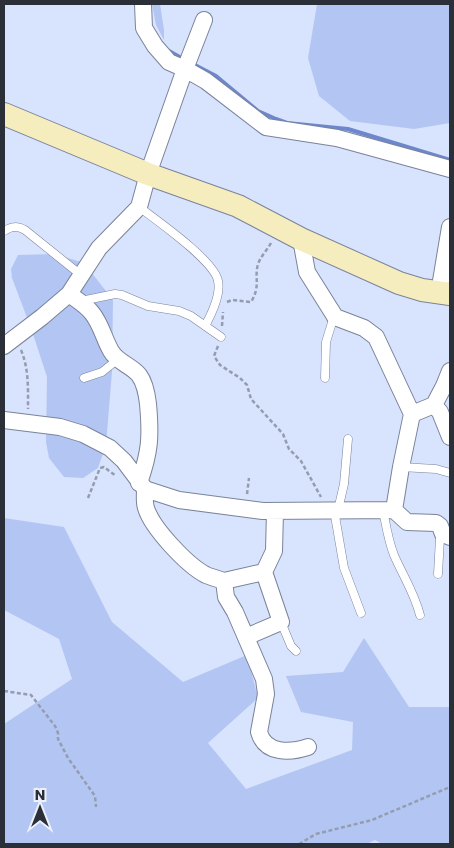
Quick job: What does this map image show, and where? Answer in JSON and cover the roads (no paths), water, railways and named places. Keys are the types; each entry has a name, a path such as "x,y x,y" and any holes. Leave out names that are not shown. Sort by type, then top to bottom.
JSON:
{"street":[{"path":"142,4 144,28 154,46 169,62 206,81 266,127 337,138 450,169"},
{"path":"8,342 75,297 81,275 99,248 139,207 148,174 204,20"},
{"path":"4,114 148,174 238,206 301,239 399,283 422,290 445,294 450,227"},
{"path":"301,239 307,272 335,317 364,328 376,337 412,414 401,467 389,510"},
{"path":"75,297 92,313 117,360 133,369 141,377 146,394 150,440 142,486 145,506 152,523 174,548 206,575 224,581 264,572"},
{"path":"412,414 434,405 450,371"},
{"path":"434,405 440,412 450,437"},
{"path":"4,420 60,428 83,434 110,448 124,462 142,486 179,500 262,511 389,510 406,522 436,523 447,536"},
{"path":"246,637 281,622 264,572 274,551 275,511"},
{"path":"224,581 226,597 259,665 265,686 266,694 260,732 261,738 266,745 277,750 300,750 308,747"}],"lane":[{"path":"139,207 196,253 216,274 219,288 205,326"},
{"path":"4,230 17,226 25,230 81,275"},
{"path":"75,297 122,295 148,306 179,311 191,316 221,337"},
{"path":"326,378 326,342 334,315"},
{"path":"84,378 102,372 117,360"},
{"path":"348,439 344,484 332,510 344,568 361,613"},
{"path":"401,467 436,469 450,473"},
{"path":"389,510 388,540 416,601 420,615"},
{"path":"438,574 440,538 447,536"},
{"path":"281,622 291,646 296,651"}],"waterway":[{"path":"169,51 185,60"},
{"path":"191,63 216,76 258,111 276,119 287,123 348,129 450,160"}]}
